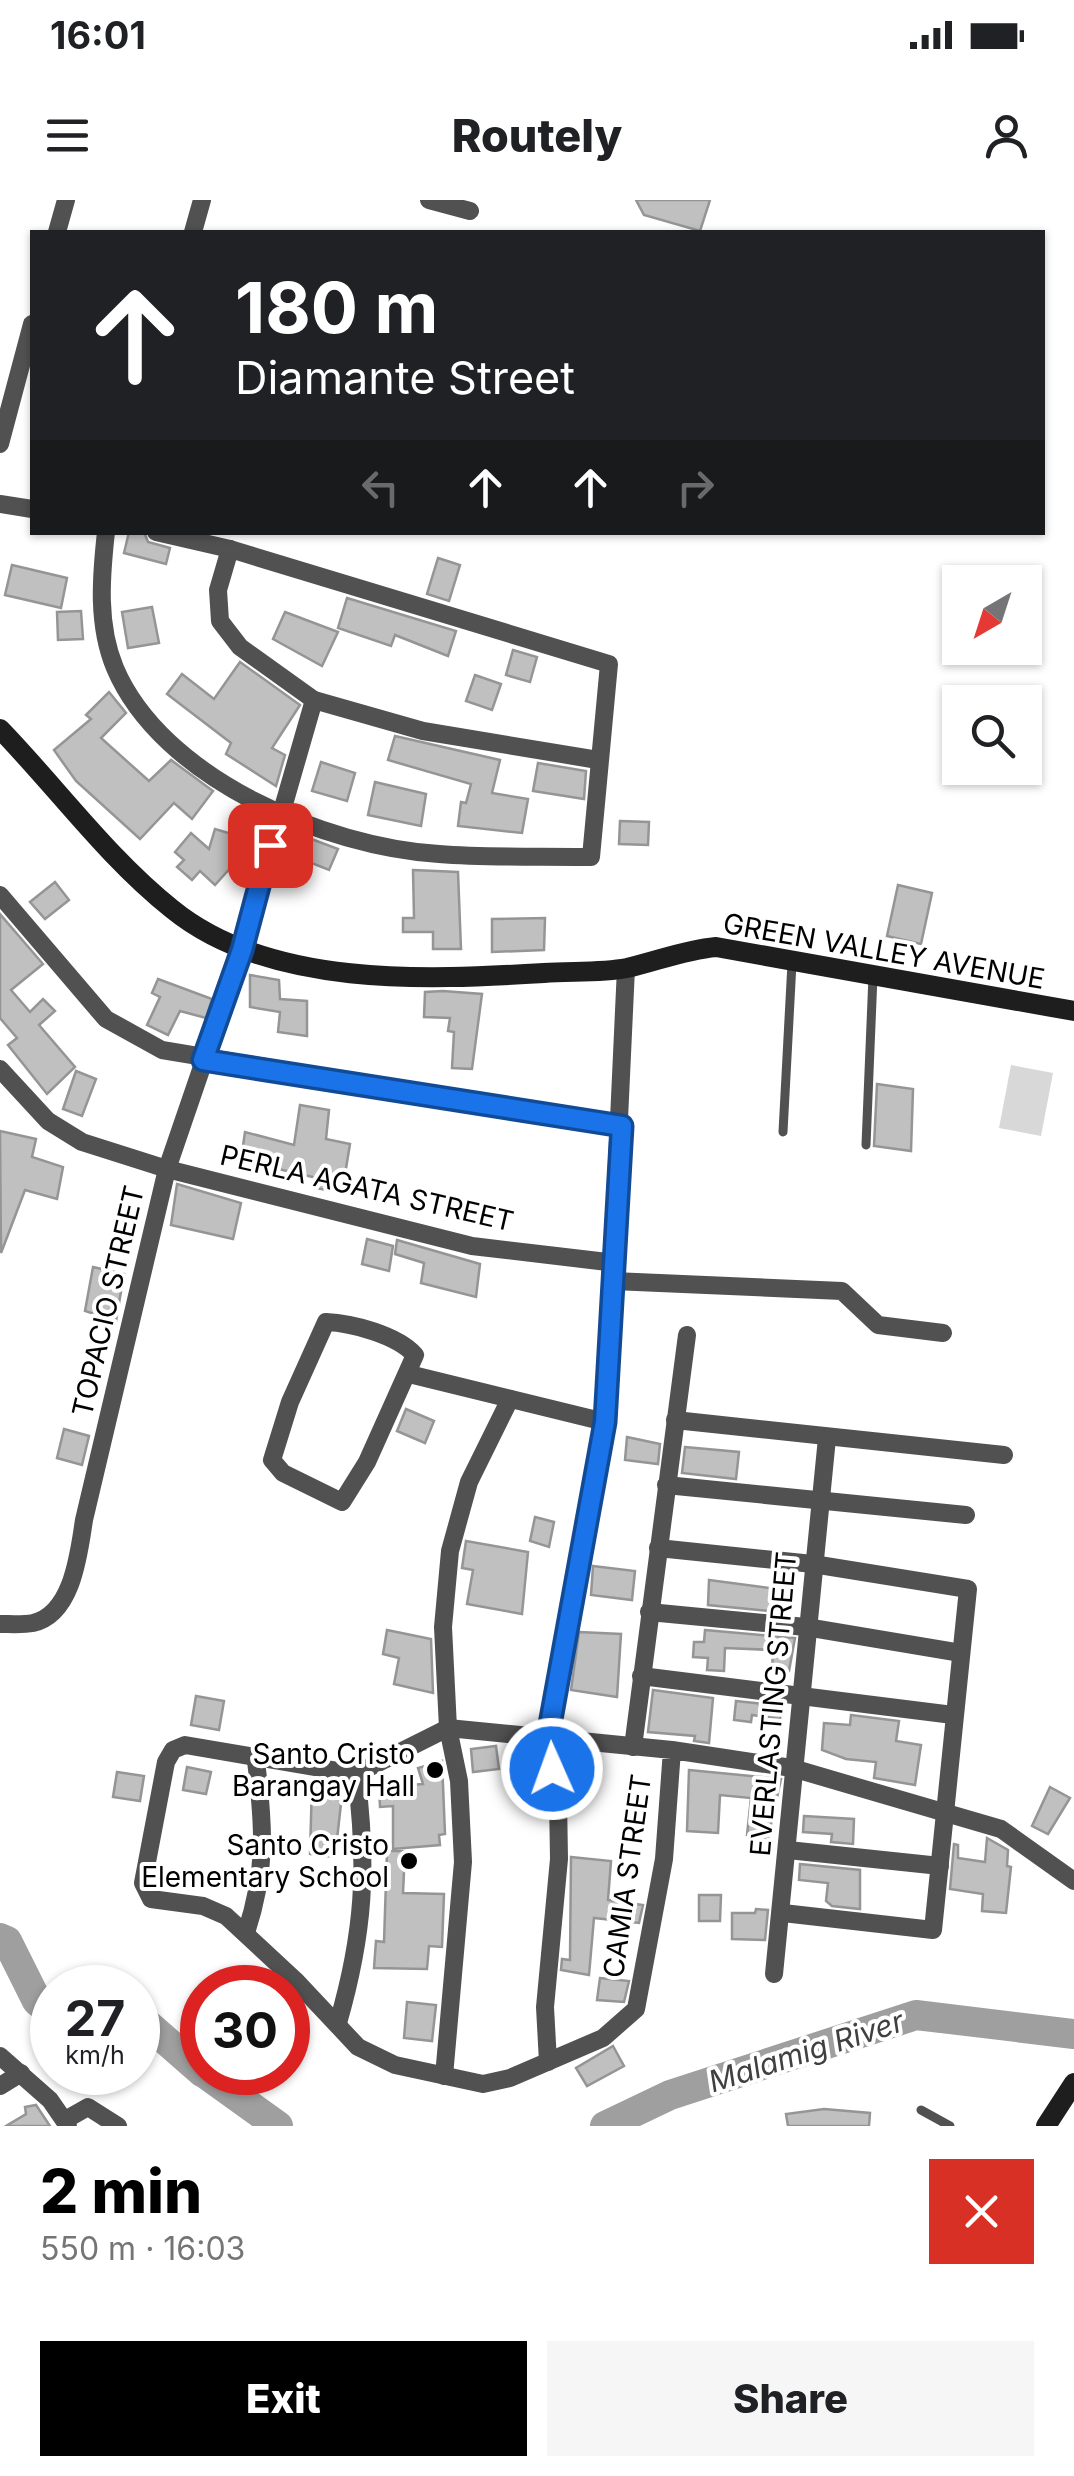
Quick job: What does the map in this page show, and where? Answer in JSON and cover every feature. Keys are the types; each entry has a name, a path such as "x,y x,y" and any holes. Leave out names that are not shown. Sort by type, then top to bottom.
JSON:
{"street":[{"path":"58,230 66,200"},
{"path":"194,230 202,200"},
{"path":"429,200 470,211"},
{"path":"0,444 30,332"},
{"path":"0,504 30,510"},
{"path":"106,535 99,592 115,668 151,722 190,758 278,815 376,844 436,854 591,857 609,664 230,549 169,535"},
{"path":"230,549 218,590 220,621 240,647 314,700 423,731 598,760"},
{"name":"TOPACIO STREET","path":"0,1624 36,1623 55,1609 77,1569 84,1520 167,1169 242,950 314,700"},
{"name":"GREEN VALLEY AVENUE","path":"0,729 115,860 173,910 242,950 332,972 489,976 626,968 684,950 716,948 1074,1011"},
{"path":"0,895 106,1018 162,1050 203,1060 622,1126"},
{"path":"626,968 622,1126 605,1422 547,1741 558,1798 559,1859 545,2007 548,2062 510,2078 482,2084 395,2065 358,2047 226,1916 203,1906 151,1899 142,1872 166,1762 173,1750 185,1746 356,1774 448,1728 547,1741 672,1750 792,1768 1001,1829 1074,1880"},
{"name":"PERLA AGATA STREET","path":"0,1069 48,1121 82,1142 167,1169 472,1246 614,1272 842,1291 878,1325 943,1333"},
{"path":"326,1322 341,1322 406,1345 415,1355 409,1374 367,1462 342,1502 296,1480 272,1460 290,1402 326,1322"},
{"path":"633,1746 687,1335"},
{"path":"409,1374 605,1422"},
{"path":"444,2076 462,1862 459,1780 448,1728 443,1627 450,1551 469,1482 510,1399"},
{"path":"675,1420 1004,1454"},
{"name":"EVERLASTING STREET","path":"774,1974 788,1850 798,1696 827,1438"},
{"path":"666,1485 966,1515"},
{"path":"658,1548 813,1564 968,1589 933,1930 782,1913"},
{"path":"649,1612 806,1628 961,1653"},
{"path":"641,1676 953,1715"},
{"name":"CAMIA STREET","path":"548,2062 603,2038 636,2009 664,1859 672,1750"},
{"path":"246,1934 262,1886 265,1848 256,1760"},
{"path":"338,2023 358,1954 364,1889 356,1774"},
{"path":"788,1850 940,1866"},
{"path":"0,2056 21,2073 66,2123 88,2106 118,2126"},
{"path":"0,2086 21,2073"},
{"path":"1050,2125 1074,2083"}],"lane":[{"path":"783,1132 792,960"},
{"path":"866,1145 873,973"},
{"path":"921,2110 950,2126"}],"shaded area":[{"path":"1011,1065 1053,1073 1041,1136 999,1128"}],"building":[{"path":"636,200 710,200 700,230 644,215"},
{"path":"128,535 145,535 148,542 170,548 166,564 124,553"},
{"path":"438,558 460,565 449,601 427,594"},
{"path":"12,565 67,578 61,608 5,595"},
{"path":"347,598 456,631 448,656 395,635 391,646 338,628"},
{"path":"152,607 159,643 128,648 122,612"},
{"path":"81,611 83,639 58,640 57,612"},
{"path":"285,612 338,632 322,666 273,639"},
{"path":"513,650 537,657 530,682 506,675"},
{"path":"240,662 300,705 272,748 285,755 276,786 226,754 231,743 167,694 182,674 214,699"},
{"path":"475,675 501,684 492,710 466,701"},
{"path":"109,692 126,713 101,738 149,781 171,760 213,791 192,819 174,803 140,839 76,781 54,750 91,719 86,715"},
{"path":"395,736 500,760 492,793 528,799 522,833 458,826 461,802 466,803 471,784 388,760"},
{"path":"321,762 355,773 347,801 312,791"},
{"path":"538,763 586,771 584,799 533,791"},
{"path":"375,782 426,794 421,826 368,815"},
{"path":"251,813 266,820 256,858 243,854 215,885 200,871 192,880 177,867 184,860 175,852 191,833 209,849 215,829 242,837"},
{"path":"620,821 649,822 648,845 619,844"},
{"path":"298,834 338,849 329,870 289,854"},
{"path":"413,870 458,872 461,949 433,949 433,932 403,932 403,918 414,918"},
{"path":"55,882 69,900 45,919 30,902"},
{"path":"898,885 932,893 921,944 887,936"},
{"path":"0,914 43,964 11,990 30,1012 43,999 55,1011 39,1025 75,1067 47,1094 8,1045 17,1038 0,1018"},
{"path":"545,918 544,950 492,952 492,919"},
{"path":"250,975 279,980 280,999 307,1001 307,1036 278,1032 280,1012 250,1007"},
{"path":"158,979 212,999 206,1018 180,1011 168,1035 147,1025 160,997 152,993"},
{"path":"425,992 482,994 472,1069 452,1068 454,1032 448,1031 450,1018 424,1017"},
{"path":"76,1071 96,1079 82,1116 63,1109"},
{"path":"877,1084 913,1089 911,1151 874,1146"},
{"path":"300,1105 329,1110 326,1139 350,1144 342,1193 316,1188 317,1178 274,1168 273,1173 240,1166 245,1132 294,1145"},
{"path":"0,1131 36,1139 32,1157 63,1167 57,1199 25,1190 1,1253"},
{"path":"177,1184 241,1203 233,1239 171,1225"},
{"path":"367,1239 393,1246 389,1271 362,1264"},
{"path":"397,1240 480,1264 476,1297 421,1283 424,1263 395,1254"},
{"path":"93,1267 124,1274 116,1321 85,1311"},
{"path":"406,1409 434,1421 425,1443 397,1431"},
{"path":"64,1429 89,1436 82,1465 57,1458"},
{"path":"627,1437 660,1444 658,1464 625,1460"},
{"path":"685,1447 739,1452 736,1479 682,1473"},
{"path":"535,1517 554,1522 549,1547 530,1541"},
{"path":"466,1541 528,1552 522,1614 467,1604 473,1570 462,1568"},
{"path":"593,1566 635,1571 632,1600 591,1595"},
{"path":"709,1580 777,1589 779,1612 708,1605"},
{"path":"387,1630 431,1639 433,1693 394,1684 399,1658 383,1654"},
{"path":"705,1630 795,1638 789,1671 772,1670 773,1650 725,1648 724,1671 707,1670 708,1658 693,1657 694,1642 704,1642"},
{"path":"579,1632 621,1634 617,1697 571,1690"},
{"path":"653,1690 713,1698 709,1743 694,1741 695,1736 648,1732"},
{"path":"196,1696 224,1701 219,1730 191,1725"},
{"path":"736,1701 782,1706 780,1719 752,1715 751,1722 734,1720"},
{"path":"851,1715 899,1721 896,1741 921,1745 915,1785 874,1778 876,1762 846,1759 822,1750 824,1723 850,1725"},
{"path":"496,1746 499,1769 473,1772 471,1749"},
{"path":"442,1761 445,1834 439,1835 440,1845 393,1849 393,1806 380,1807 379,1787 423,1784 418,1768"},
{"path":"187,1767 211,1772 206,1794 183,1790"},
{"path":"689,1770 781,1779 768,1838 747,1835 751,1798 720,1795 718,1833 687,1831"},
{"path":"117,1772 144,1776 140,1801 113,1797"},
{"path":"312,1783 343,1786 335,1857 310,1854"},
{"path":"1050,1787 1070,1798 1048,1834 1032,1826"},
{"path":"804,1816 854,1819 853,1844 831,1842 832,1834 803,1832"},
{"path":"987,1838 1008,1850 1007,1866 1011,1867 1006,1913 982,1911 983,1894 950,1889 954,1844 958,1845 958,1858 985,1862"},
{"path":"387,1851 405,1851 403,1893 444,1894 442,1947 429,1946 427,1969 374,1968 376,1941 384,1942"},
{"path":"571,1857 611,1861 608,1900 643,1905 639,1923 594,1918 589,1975 561,1970 562,1959 570,1960"},
{"path":"800,1864 860,1870 860,1909 832,1906 826,1901 828,1883 799,1880"},
{"path":"699,1895 721,1895 720,1921 699,1921"},
{"path":"756,1909 768,1910 765,1940 732,1939 732,1913 755,1913"},
{"path":"600,1978 629,1981 624,2002 597,2000"},
{"path":"407,2002 436,2005 432,2041 404,2038"},
{"path":"613,2046 624,2066 587,2086 576,2068"},
{"path":"36,2105 50,2126 6,2126 26,2114 25,2107"},
{"path":"824,2109 870,2113 869,2126 788,2126 786,2114"}],"waterway":[{"name":"Malamig River","path":"0,1938 7,1941 30,1987"},
{"name":"Malamig River","path":"605,2126 670,2095 916,2015 1074,2034"},
{"name":"Malamig River","path":"160,2035 180,2053"},
{"name":"Malamig River","path":"235,2095 278,2126"}],"place":[{"name":"Santo Cristo Barangay Hall","path":"435,1770"},
{"name":"Santo Cristo Elementary School","path":"409,1861"}],"route":[{"path":"270,845 242,950 203,1060 622,1126 605,1422 547,1741 552,1769"}]}
